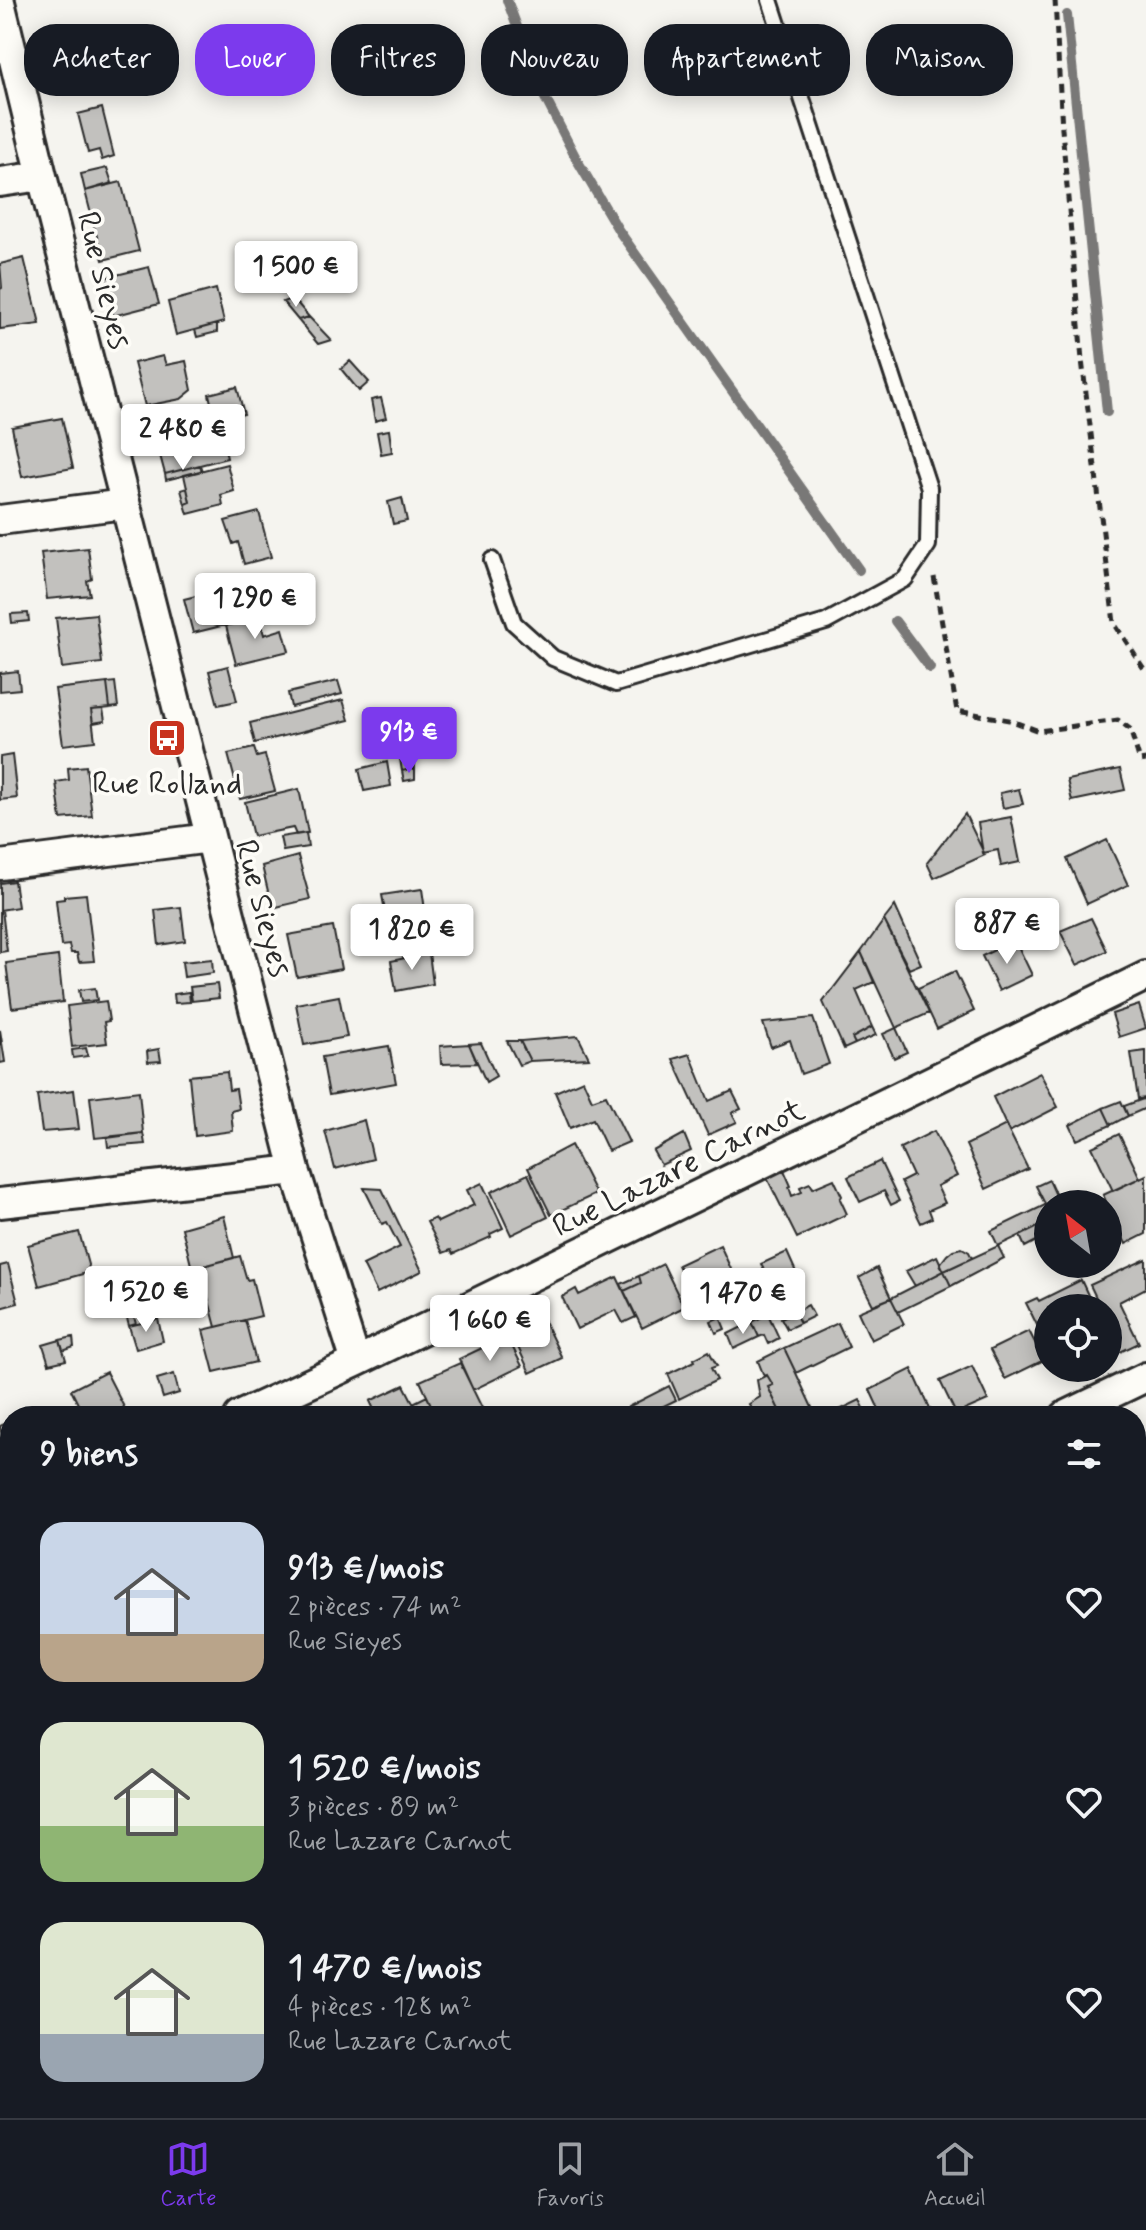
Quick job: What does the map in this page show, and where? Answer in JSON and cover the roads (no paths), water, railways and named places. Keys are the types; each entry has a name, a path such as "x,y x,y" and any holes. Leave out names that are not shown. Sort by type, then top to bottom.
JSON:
{"street":[{"name":"Rue Sieyes","path":"0,2 295,1170 356,1362"},
{"path":"0,182 42,176"},
{"path":"0,520 125,504"},
{"path":"0,865 210,838"},
{"name":"Rue Lazare Carnot","path":"261,1406 1146,976"},
{"path":"0,1203 295,1170"},
{"path":"1086,1406 1146,1377"}],"lane":[{"path":"492,560 514,623 553,658 616,684 826,622 905,579 928,545 929,488 770,0"}],"waterway":[{"path":"507,0 540,88 577,160 619,231 859,570"},
{"path":"1067,15 1107,412"},
{"path":"895,621 930,668"}],"place":[{"name":"Rue Rolland","path":"167,738"}]}
